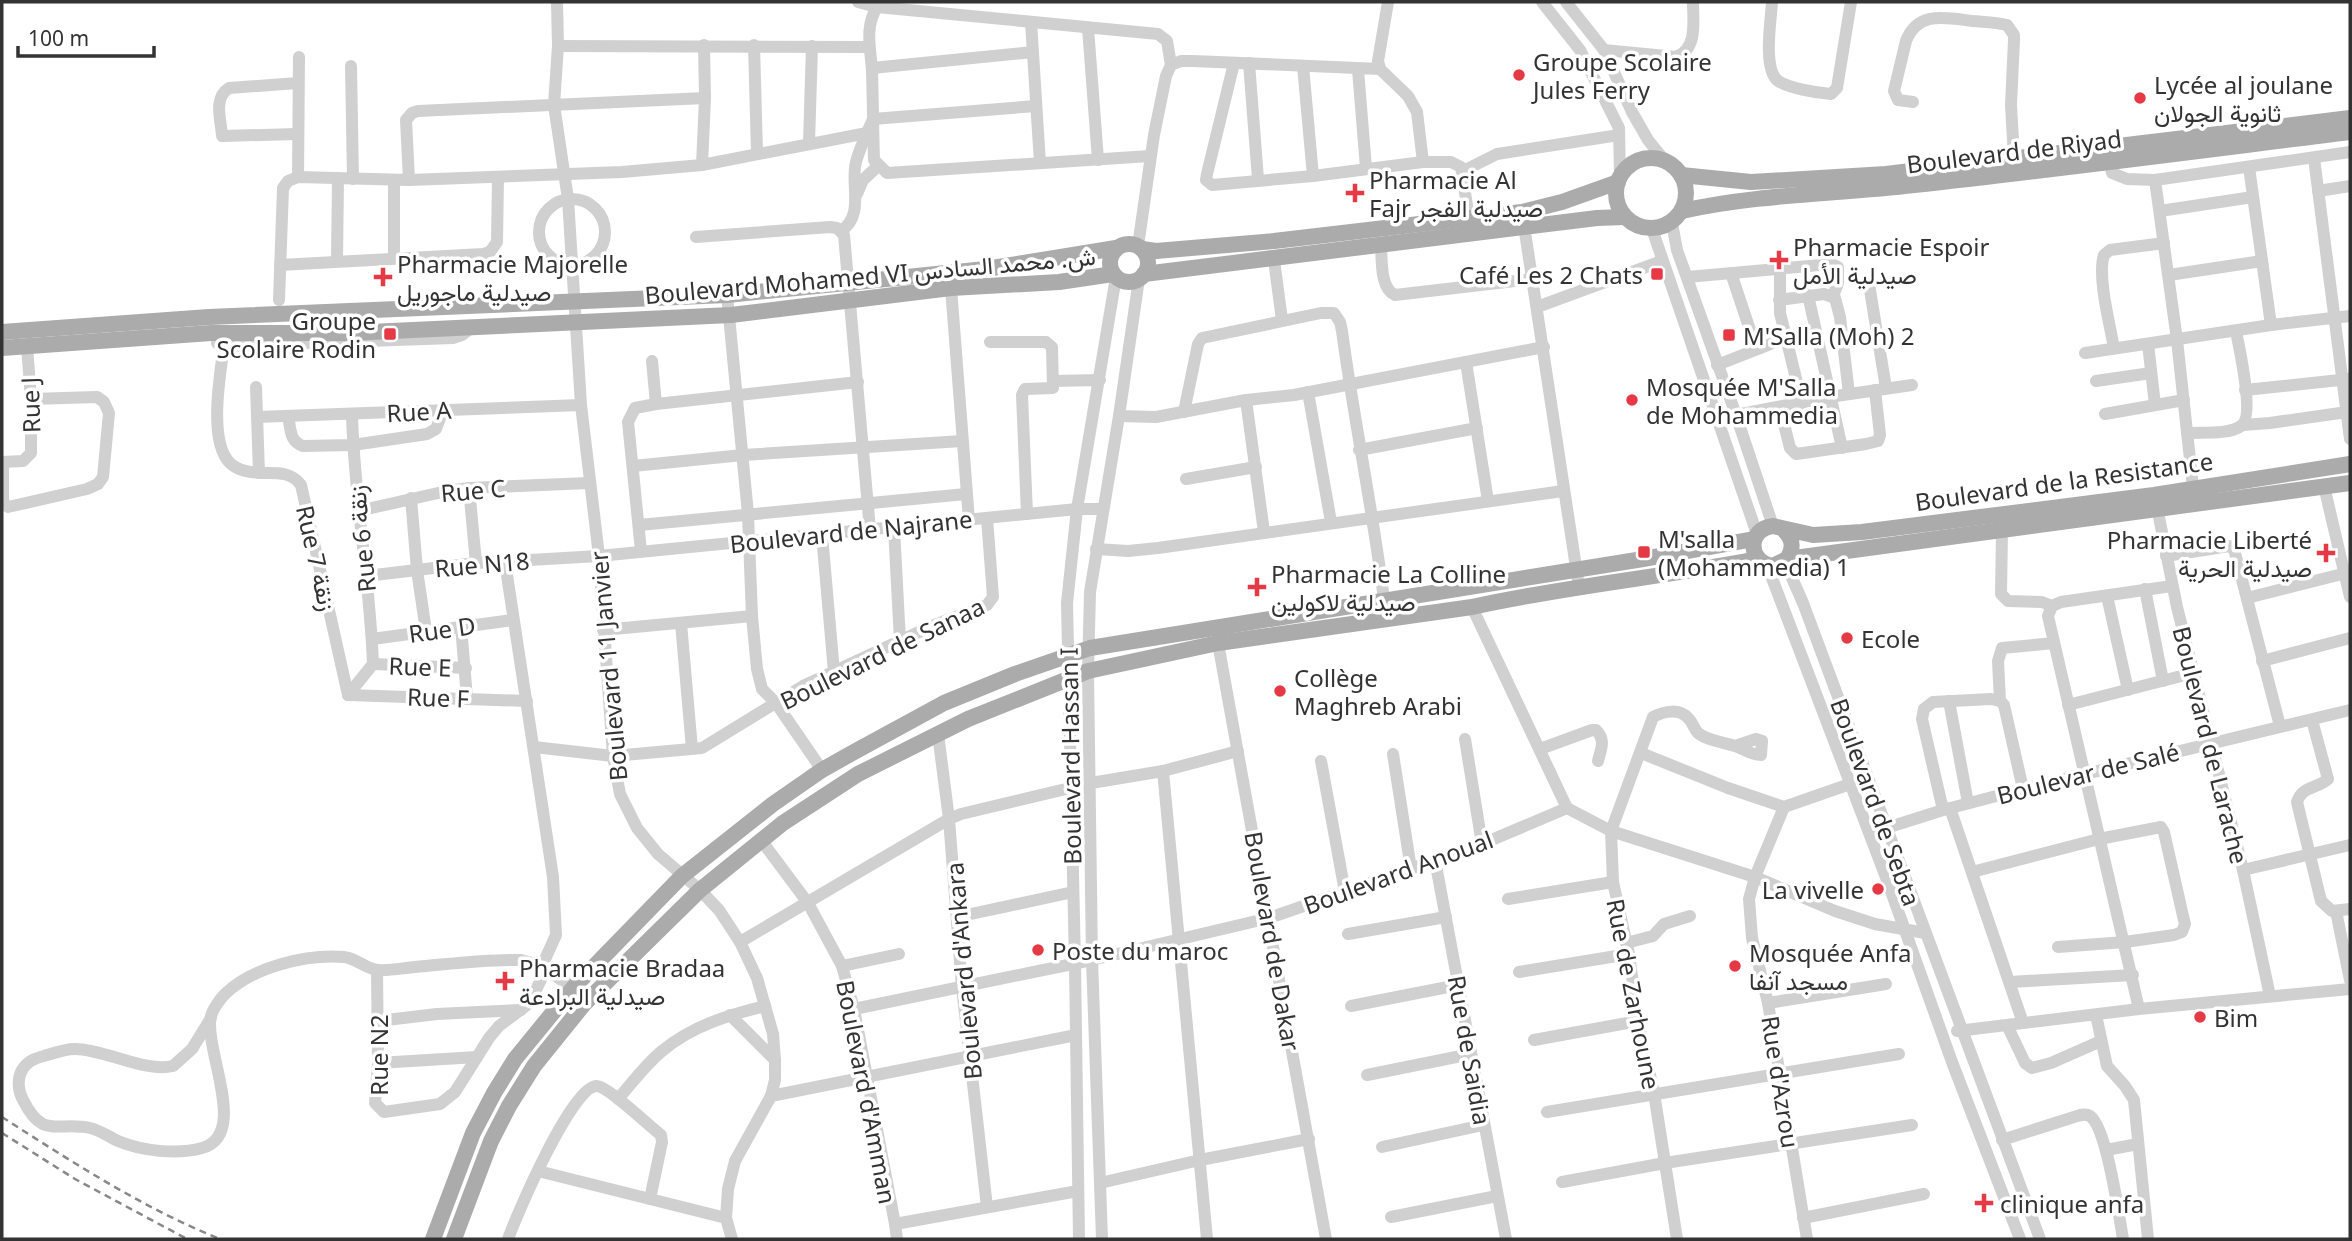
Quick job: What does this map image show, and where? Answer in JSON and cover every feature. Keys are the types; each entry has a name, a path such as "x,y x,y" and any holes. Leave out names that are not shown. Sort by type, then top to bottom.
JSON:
{"main road":[{"name":"Boulevard de Riyad","path":"1677,217 1767,197 1842,193 2350,118"},
{"name":"Boulevard de Riyad","path":"1681,175 1780,182 1886,174 2014,158 2108,155 2350,132"},
{"path":"1619,179 1617,201 1625,217 1642,228 1652,229 1677,217 1687,197 1681,175 1665,161 1654,157 1630,165 1619,179 1562,202 1522,212 1274,241 1156,251 1124,244 1116,248 1110,265 1114,275 1127,282 1141,277 1381,245 1597,218 1625,217"},
{"path":"1140,247 1147,259 1141,277"},
{"name":"Boulevard Mohamed VI ش. محمد السادس","path":"2,332 210,325 727,295 986,269 1116,248"},
{"name":"Boulevard Mohamed VI ش. محمد السادس","path":"2,348 210,325 348,338 420,335 472,327 731,314 951,288 1059,282 1114,275"},
{"name":"Boulevard de la Resistance","path":"1786,560 2001,531 2156,502 2193,487 2350,464"},
{"name":"Boulevard de la Resistance","path":"1779,528 1813,535 1862,532 2350,483"},
{"path":"433,1239 473,1133 494,1093 515,1059 573,988 682,876 773,804 822,770 944,703 1090,648 1575,569 1756,536 1767,527 1779,528 1788,535 1792,546 1786,560 1779,565 1762,562 1578,587 1472,607 1217,643 1088,671 968,719 858,774 783,823 700,890 587,1001 534,1066 509,1106 491,1141 454,1239"},
{"path":"1756,536 1753,549 1762,562"}],"street":[{"name":"Boulevard 11 Janvier","path":"557,2 558,46 554,106 568,199 581,405 599,556 613,756 620,794 637,828 657,854 700,890 719,910 740,942 757,978 773,1034 775,1059 771,1096 735,1161 728,1189 726,1218 732,1239"},
{"path":"858,2 1158,34 1167,41 1171,65 1166,76 1150,156 1140,247"},
{"path":"1388,2 1378,54 1380,69 1408,96 1417,112 1423,162"},
{"path":"1542,2 1580,50 1619,128 1619,179"},
{"path":"1566,2 1604,50 1632,112 1648,140 1665,161"},
{"path":"1604,50 1676,57 1683,55 1691,44 1693,2"},
{"path":"1765,2 1772,2 1769,57 1772,74 1788,85 1831,94 1837,88 1839,79 1851,2"},
{"path":"877,4 870,21 869,47 874,160 887,173 1150,156"},
{"path":"1913,102 1898,100 1894,92 1906,41 1919,22 1942,17 2007,25 2014,40 2011,105 2014,158"},
{"path":"1031,22 1040,163"},
{"path":"1088,28 1098,160"},
{"path":"754,45 757,153"},
{"path":"558,46 869,47"},
{"path":"702,165 704,46"},
{"path":"809,143 812,46"},
{"path":"872,68 1033,52"},
{"path":"298,177 296,134 299,57"},
{"path":"1171,65 1181,61 1380,69"},
{"path":"1234,63 1206,180 1215,185 1423,162 1451,162 1463,171 1469,218"},
{"path":"1249,63 1258,179"},
{"path":"351,66 354,178"},
{"path":"1303,66 1313,176"},
{"path":"1358,70 1366,168"},
{"path":"1230,81 1251,84"},
{"path":"296,134 222,136 219,101 221,94 229,88 298,83"},
{"path":"409,180 406,120 412,113 426,110 705,98"},
{"path":"873,119 1036,106"},
{"path":"696,237 830,227 841,230 848,226 856,194 854,173 873,119"},
{"path":"279,300 283,188 288,181 298,177 409,180 702,165 867,134"},
{"path":"1463,171 1497,154 1619,135"},
{"path":"2108,155 2112,173 2119,177 2155,180 2350,152"},
{"path":"2314,158 2335,318 2347,380 2350,439"},
{"path":"856,194 867,175 878,166"},
{"path":"2249,167 2271,325"},
{"path":"281,265 490,252 498,242 498,177"},
{"path":"337,261 338,178"},
{"path":"394,180 394,258"},
{"path":"2155,180 2169,275 2193,487"},
{"path":"2318,191 2350,186"},
{"path":"2160,211 2253,197"},
{"path":"568,199 589,203 603,220 604,241 592,259 572,266 553,260 540,244 539,224 550,207 568,199"},
{"path":"1522,212 1578,587"},
{"path":"1677,217 1677,250 1779,528"},
{"path":"1652,229 1756,536"},
{"path":"841,230 844,236 851,301 870,530"},
{"path":"2114,348 2102,269 2104,255 2110,250 2164,243"},
{"path":"1381,245 1385,284 1395,296 1532,279"},
{"path":"1274,260 1282,320"},
{"path":"1537,307 1662,261"},
{"path":"2169,275 2262,261"},
{"path":"1687,277 1835,265 1839,274 1833,296 1840,317 1849,394"},
{"path":"1780,268 1779,300 1802,403"},
{"path":"1731,273 1756,348"},
{"name":"Boulevard Hassan I","path":"1079,1239 1067,603 1077,509 1099,384 1114,275"},
{"name":"Boulevard Hassan I","path":"1102,1239 1092,960 1088,671 1090,592 1141,277"},
{"path":"1780,408 1793,453 1878,441 1881,389 1869,284"},
{"path":"951,288 969,520"},
{"path":"727,295 731,314 748,514 757,669 762,689 776,704 822,770"},
{"path":"1779,300 1808,295 1833,296"},
{"path":"1808,295 1842,448"},
{"path":"1184,412 1198,344 1202,338 1282,320 1334,313 1340,322 1384,600"},
{"path":"2085,353 2350,316"},
{"path":"210,325 215,342 224,346 348,338"},
{"path":"2236,331 2248,415 2243,425"},
{"path":"1717,365 1786,338"},
{"path":"990,342 1050,344 1053,384"},
{"path":"2148,344 2155,405"},
{"name":"Rue J","path":"2,462 23,461 32,449 27,346"},
{"name":"Rue 7 زنقة","path":"224,346 217,401 223,451 228,461 239,470 278,472 298,480 301,485 348,695"},
{"path":"1119,416 1156,416 1308,392 1544,347"},
{"path":"652,361 656,404"},
{"path":"1466,362 1488,501"},
{"path":"2096,381 2151,373"},
{"path":"2245,390 2347,380"},
{"path":"641,551 628,422 635,408 858,382"},
{"path":"1027,514 1022,395 1025,389 1053,384 1099,384"},
{"path":"1737,415 1829,397 1912,385"},
{"path":"256,387 259,472"},
{"path":"1308,392 1331,522"},
{"path":"2,462 3,502 8,508 87,489 98,484 103,477 109,412 104,402 97,397 31,400"},
{"path":"1246,400 1264,532"},
{"path":"2105,414 2184,400"},
{"name":"Rue A","path":"257,417 581,405"},
{"path":"289,416 292,439 303,446 353,444 427,434 436,429 443,410"},
{"path":"2187,433 2226,430 2243,425 2270,424 2347,412"},
{"name":"Rue 6 زنقة","path":"352,414 358,511 373,664"},
{"path":"1359,450 1477,428"},
{"path":"633,466 743,455 962,441"},
{"path":"1186,479 1256,467"},
{"name":"Rue C","path":"358,511 469,488 589,484"},
{"path":"2324,486 2348,572 2350,597"},
{"path":"469,488 476,563"},
{"path":"1096,549 1128,551 1158,548 1563,491"},
{"path":"639,525 966,494"},
{"path":"411,498 417,570 426,631"},
{"name":"Boulevard de Larache","path":"2156,502 2172,586 2243,870 2270,996"},
{"name":"Boulevard de Najrane","path":"599,556 1077,509 1103,509"},
{"name":"Boulevard de Sanaa","path":"534,747 613,756 692,749 712,743 803,686 991,602 993,597 987,518"},
{"path":"894,528 900,641"},
{"path":"2001,531 2001,594 2008,601 2052,606 2073,600 2172,586"},
{"path":"822,535 834,672"},
{"path":"2166,556 2233,547 2280,726"},
{"name":"Rue N18","path":"366,576 476,563 599,556"},
{"name":"Boulevard de Sebta","path":"1786,560 2040,1239"},
{"name":"Rue N2","path":"377,970 378,1063 375,1103 384,1112 440,1104 455,1092 499,1026 527,1005 537,992 542,966 556,935 553,877 505,562"},
{"name":"Boulevard de Sebta","path":"1762,562 1850,784 1999,1189 2020,1239"},
{"path":"2247,598 2348,572"},
{"path":"2144,589 2164,681"},
{"path":"2107,596 2128,690"},
{"path":"2052,606 2048,615 2054,643 2139,1009"},
{"path":"1472,607 1566,808 1611,831 1755,877 1835,911 1925,933"},
{"path":"603,630 752,616"},
{"name":"Rue D","path":"372,639 513,620"},
{"path":"681,623 692,749"},
{"path":"461,626 467,698"},
{"path":"2262,661 2350,638"},
{"name":"Boulevard de Dakar","path":"1217,643 1326,1239"},
{"path":"2023,789 2006,709 2000,701 1998,661 2002,648 2054,643"},
{"path":"348,695 373,664"},
{"name":"Rue E","path":"373,664 466,668"},
{"path":"2068,705 2193,673"},
{"name":"Rue F","path":"348,695 527,701"},
{"path":"2000,701 1991,699 1929,704 1922,715 1925,737 1947,809 1972,872 2023,1023"},
{"path":"1949,701 1968,803"},
{"name":"Boulevar de Salé","path":"1868,835 1968,803 2350,710"},
{"name":"Rue de Zarhoune","path":"1677,1239 1654,1093 1638,1021 1628,948 1613,882 1611,831 1642,752 1651,719 1658,714 1683,713 1699,733 1720,743 1735,746"},
{"path":"2312,720 2328,776 2325,782 2305,790 2297,802 2321,901 2328,909 2350,909"},
{"path":"1540,749 1596,730 1601,735 1603,744 1598,761"},
{"name":"Boulevard d'Ankara","path":"938,734 949,819 962,987 987,1207"},
{"path":"1465,739 1482,844"},
{"path":"1091,783 1163,771 1238,751"},
{"path":"1642,752 1728,788 1784,807 1850,784"},
{"path":"1393,754 1411,869"},
{"path":"1321,761 1345,892"},
{"path":"1163,771 1207,1239"},
{"path":"740,942 949,819 1070,788"},
{"name":"Rue d'Azrou","path":"1784,807 1755,877 1749,900 1752,939 1768,1003 1807,1239"},
{"name":"Boulevard Anoual","path":"854,1009 1075,964 1269,918 1482,844 1566,808"},
{"path":"1972,872 2099,839 2161,827 2184,929 2174,935 2058,947"},
{"name":"Boulevard d'Amman","path":"761,840 808,902 842,966 854,1009 895,1224 1078,1191"},
{"path":"2243,870 2350,845"},
{"name":"Rue de Saidia","path":"1435,860 1506,1239"},
{"path":"1508,899 1613,882"},
{"path":"957,917 1073,892"},
{"path":"2336,911 2350,980"},
{"path":"1348,934 1447,916"},
{"path":"1519,972 1628,948 1653,936 1664,923 1690,916"},
{"path":"842,966 899,954"},
{"path":"211,1018 212,1043 225,1112 221,1128 209,1146 184,1151 164,1150 129,1145 91,1128 43,1125 35,1119 19,1094 22,1070 28,1063 56,1052 75,1049 152,1066 173,1066 192,1049 224,994 263,971 283,963 318,957 347,957 377,970 520,960 542,966 573,988"},
{"path":"2010,982 2133,975"},
{"path":"1768,1003 1886,984"},
{"path":"1351,1006 1458,985"},
{"path":"1942,1034 2139,1009 2350,989"},
{"path":"618,1099 660,1052 681,1036 730,1015 765,1006"},
{"path":"378,1020 521,1010"},
{"path":"730,1015 775,1059"},
{"path":"2096,1015 2107,1066 2134,1100 2148,1239"},
{"path":"1534,1040 1638,1021"},
{"path":"2007,1026 2025,1063 2032,1068 2051,1063 2101,1041"},
{"path":"771,1096 1076,1035"},
{"path":"1367,1075 1471,1054"},
{"path":"1547,1112 1899,1054"},
{"path":"378,1063 477,1057"},
{"path":"523,1239 509,1238 538,1171 571,1108 588,1089 601,1087 662,1138 650,1199"},
{"path":"2003,1140 2086,1114 2096,1123 2106,1150 2123,1239"},
{"path":"1382,1147 1483,1125"},
{"path":"1562,1182 1665,1163 1912,1125"},
{"path":"1100,1183 1309,1139"},
{"path":"2106,1150 2138,1144"},
{"path":"538,1171 726,1218"},
{"path":"1803,1218 1924,1194"},
{"path":"1391,1217 1497,1196"},
{"path":"895,1224 897,1239"}],"railway":[{"path":"2,1117 136,1199 220,1239"},
{"path":"2,1133 75,1179 187,1239"}],"place":[{"name":"Groupe Scolaire Jules Ferry","path":"1519,75"},
{"name":"Lycée al joulane ثانوية الجولان","path":"2140,98"},
{"name":"Pharmacie Al Fajr صيدلية الفجر","path":"1355,193"},
{"name":"Pharmacie Espoir صيدلية الأمل","path":"1779,260"},
{"name":"Café Les 2 Chats","path":"1657,274"},
{"name":"Pharmacie Majorelle صيدلية ماجوريل","path":"383,277"},
{"name":"Groupe Scolaire Rodin","path":"390,334"},
{"name":"M'Salla (Moh) 2","path":"1729,335"},
{"name":"Mosquée M'Salla de Mohammedia","path":"1632,400"},
{"name":"M'salla (Mohammedia) 1","path":"1644,552"},
{"name":"Pharmacie Liberté صيدلية الحرية","path":"2326,553"},
{"name":"Pharmacie La Colline صيدلية لاكولين","path":"1257,587"},
{"name":"Ecole","path":"1847,638"},
{"name":"Collège Maghreb Arabi","path":"1280,691"},
{"name":"La vivelle","path":"1878,889"},
{"name":"Poste du maroc","path":"1038,950"},
{"name":"Mosquée Anfa مسجد آنفا","path":"1735,966"},
{"name":"Pharmacie Bradaa صيدلية البرادعة","path":"505,981"},
{"name":"Bim","path":"2200,1017"},
{"name":"clinique anfa","path":"1984,1203"}]}
